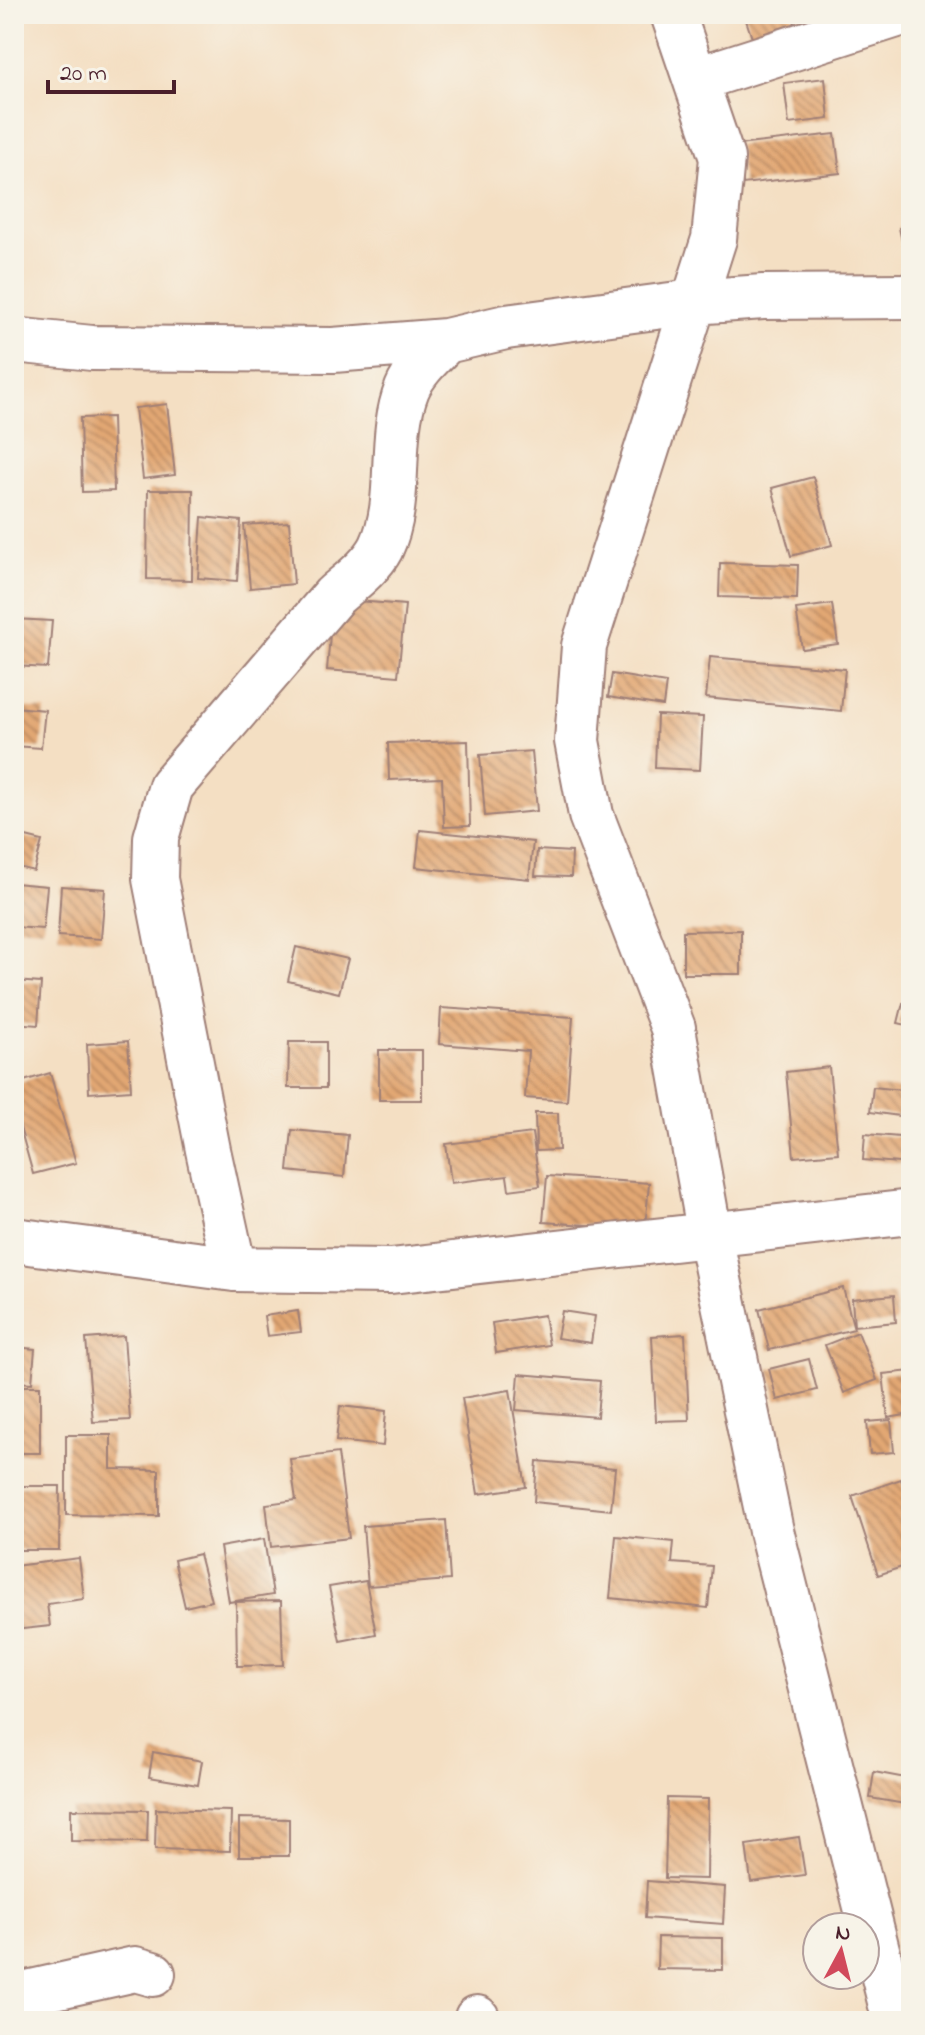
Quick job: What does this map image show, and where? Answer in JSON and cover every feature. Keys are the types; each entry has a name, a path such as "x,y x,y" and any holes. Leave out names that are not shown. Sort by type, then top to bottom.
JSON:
{"street":[{"path":"673,14 722,158 714,239 584,646 577,741 591,815 673,1028 710,1236 771,1531 895,2021"},
{"path":"697,79 900,14"},
{"path":"14,340 92,348 333,350 446,341 506,327 693,302 763,297 911,296"},
{"path":"234,1269 155,879 156,838 171,786 334,596 379,551 388,529 400,417 407,388 446,341"},
{"path":"14,1240 234,1269 391,1271 911,1212"},
{"path":"14,1996 135,1969 153,1974"}],"building":[{"path":"744,14 792,14 797,30 754,44"},
{"path":"825,78 829,119 789,124 784,83"},
{"path":"835,134 840,173 743,184 738,145"},
{"path":"911,225 911,262 907,263 899,228"},
{"path":"167,404 175,475 143,479 135,408"},
{"path":"112,417 114,491 82,492 80,418"},
{"path":"813,477 832,545 791,556 772,488"},
{"path":"148,490 193,490 192,580 147,579"},
{"path":"202,517 241,521 237,581 198,578"},
{"path":"289,522 294,584 250,588 244,525"},
{"path":"720,563 798,565 797,599 719,597"},
{"path":"333,599 405,605 398,676 327,670"},
{"path":"832,604 838,644 802,649 796,609"},
{"path":"14,619 52,621 48,668 14,666"},
{"path":"710,657 845,669 841,711 706,698"},
{"path":"612,674 666,683 663,706 608,697"},
{"path":"14,707 45,710 41,748 14,746"},
{"path":"657,715 703,717 700,770 655,768"},
{"path":"468,741 470,826 444,827 442,778 389,780 388,743"},
{"path":"532,751 537,811 485,816 480,755"},
{"path":"420,830 533,842 529,879 416,867"},
{"path":"14,834 42,841 34,871 14,866"},
{"path":"537,850 572,852 571,877 535,876"},
{"path":"14,883 47,886 43,929 14,927"},
{"path":"61,886 105,889 101,939 58,936"},
{"path":"741,930 741,974 683,974 683,931"},
{"path":"296,947 348,959 339,993 288,981"},
{"path":"14,981 41,983 38,1025 14,1023"},
{"path":"903,1003 911,1005 911,1026 898,1023"},
{"path":"441,1008 573,1017 567,1101 525,1098 528,1051 439,1044"},
{"path":"128,1041 131,1090 89,1093 87,1044"},
{"path":"289,1042 326,1042 326,1088 288,1088"},
{"path":"379,1050 422,1050 422,1100 379,1100"},
{"path":"829,1067 838,1153 794,1157 786,1072"},
{"path":"50,1073 76,1163 33,1174 14,1106 14,1084"},
{"path":"873,1087 910,1091 907,1117 870,1112"},
{"path":"535,1113 558,1113 559,1150 536,1151"},
{"path":"292,1130 348,1135 344,1177 288,1171"},
{"path":"532,1133 540,1186 509,1190 507,1176 451,1183 446,1144"},
{"path":"865,1134 911,1138 911,1164 863,1160"},
{"path":"547,1176 649,1183 645,1229 543,1222"},
{"path":"843,1288 854,1329 769,1350 759,1309"},
{"path":"894,1295 896,1322 854,1326 852,1299"},
{"path":"298,1311 301,1332 267,1336 264,1316"},
{"path":"562,1311 595,1316 591,1343 557,1338"},
{"path":"544,1315 549,1345 496,1353 492,1323"},
{"path":"858,1332 877,1380 844,1393 825,1345"},
{"path":"685,1334 689,1420 656,1421 652,1336"},
{"path":"124,1336 130,1420 93,1422 86,1339"},
{"path":"14,1347 35,1349 32,1383 14,1382"},
{"path":"809,1359 817,1390 777,1400 769,1369"},
{"path":"911,1371 911,1414 888,1418 883,1374"},
{"path":"519,1374 600,1381 597,1417 516,1410"},
{"path":"14,1386 40,1386 40,1453 14,1453"},
{"path":"510,1390 526,1487 478,1494 462,1398"},
{"path":"340,1406 386,1411 383,1446 336,1441"},
{"path":"891,1420 894,1452 870,1454 867,1422"},
{"path":"66,1435 111,1435 111,1469 159,1470 159,1516 66,1515"},
{"path":"338,1453 349,1538 271,1547 266,1504 296,1500 290,1459"},
{"path":"537,1461 615,1468 611,1510 534,1502"},
{"path":"901,1479 911,1510 911,1564 878,1575 852,1496"},
{"path":"14,1486 60,1486 59,1550 14,1550"},
{"path":"446,1520 450,1580 368,1586 363,1526"},
{"path":"616,1536 674,1542 672,1563 712,1566 708,1608 610,1598"},
{"path":"264,1539 273,1595 229,1602 220,1547"},
{"path":"199,1554 211,1601 185,1607 174,1560"},
{"path":"79,1558 84,1599 47,1604 50,1626 14,1630 14,1566"},
{"path":"366,1581 376,1634 340,1641 329,1587"},
{"path":"281,1601 283,1665 237,1666 236,1602"},
{"path":"153,1752 202,1761 198,1785 149,1777"},
{"path":"874,1772 911,1779 911,1805 870,1798"},
{"path":"667,1798 708,1799 707,1879 665,1878"},
{"path":"71,1809 148,1810 147,1842 71,1841"},
{"path":"156,1809 231,1811 230,1851 155,1849"},
{"path":"239,1818 289,1819 289,1856 239,1856"},
{"path":"799,1837 805,1875 751,1882 746,1845"},
{"path":"647,1881 725,1887 723,1924 645,1918"},
{"path":"658,1937 723,1938 723,1970 657,1969"}]}
